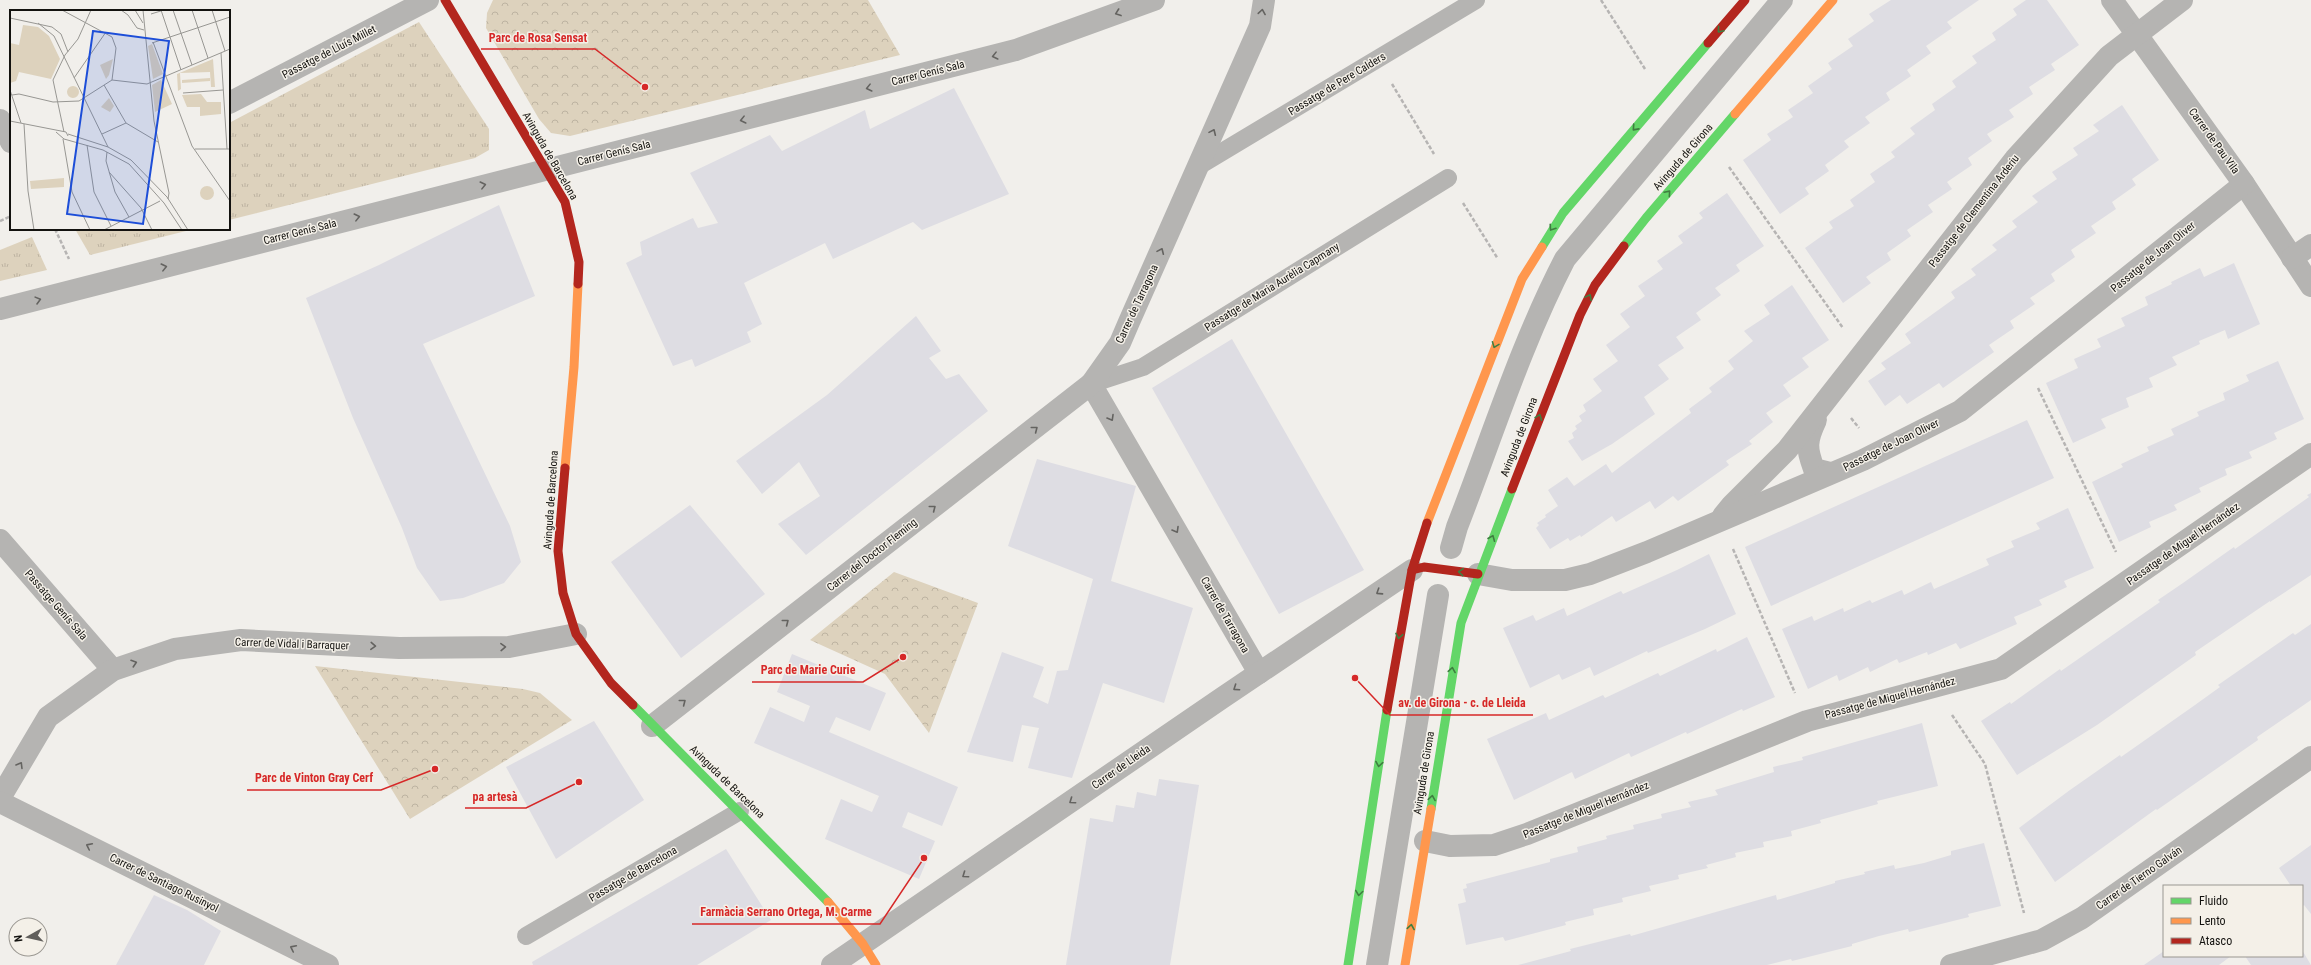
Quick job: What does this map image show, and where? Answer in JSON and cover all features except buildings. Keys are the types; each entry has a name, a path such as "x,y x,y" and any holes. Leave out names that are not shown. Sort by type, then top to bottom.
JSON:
{"main road":[{"name":"Avinguda de Barcelona","path":"445,0 545,171 565,202 574,234 579,262 574,367 558,551 563,592 576,634 611,683 652,726 820,891 863,944 876,965"},
{"path":"1348,965 1392,674 1412,570 1431,512 1525,273 1563,213 1745,0"},
{"name":"Avinguda de Girona","path":"1405,965 1460,630 1478,574 1566,344 1595,286 1646,218 1833,0"},
{"path":"1412,570 1424,567 1478,574"}],"street":[{"name":"Passatge de Lluís Millet","path":"230,102 428,0"},
{"name":"Carrer Genís Sala","path":"0,309 492,182 545,171 1016,50 1154,0"},
{"name":"Carrer de Tarragona","path":"1259,672 1091,384 1120,343 1260,26 1264,0"},
{"path":"1451,548 1457,527 1531,331 1547,293 1565,259 1594,221 1782,0"},
{"name":"Carrer de Pau Vila","path":"2112,0 2244,184 2311,286"},
{"name":"Passatge de Clementina Arderiu","path":"1720,520 1732,505 1787,450 2015,159 2109,56 2182,0"},
{"path":"0,120 10,140"},
{"name":"Passatge de Joan Oliver","path":"1478,574 1512,580 1565,580 1616,564 1876,453 1960,411 2244,184"},
{"path":"2292,258 2311,245"},
{"name":"Carrer del Doctor Fleming","path":"652,726 1091,384"},
{"name":"Passatge de Clementina Arderiu","path":"1829,396 1810,432 1807,452 1814,469 1830,473"},
{"name":"Passatge de Miguel Hernández","path":"1425,841 1450,846 1494,845 1527,834 1807,721 2001,669 2130,581 2311,454"},
{"name":"Passatge Genís Sala","path":"0,540 113,670"},
{"name":"Carrer de Lleida","path":"832,965 1259,672 1412,570"},
{"path":"1377,965 1438,595"},
{"name":"Carrer de Vidal i Barraquer","path":"0,798 48,717 113,670 175,649 241,640 399,648 508,647 576,634"},
{"name":"Carrer de Tierno Galván","path":"1951,965 2042,940 2082,918 2311,757"},
{"name":"Carrer de Santiago Rusinyol","path":"0,802 328,965"}],"lane":[{"name":"Passatge de Pere Calders","path":"1197,167 1476,0"},
{"name":"Passatge de Maria Aurèlia Capmany","path":"1091,384 1143,367 1448,178"},
{"name":"Passatge de Barcelona","path":"526,936 740,811"}],"path":[{"path":"1601,0 1662,97"},
{"path":"1713,141 1729,167 1861,355"},
{"path":"0,221 10,216"},
{"path":"2024,359 2130,581"},
{"path":"1829,396 1876,453"},
{"path":"1720,520 1807,721"},
{"path":"1933,686 1985,764 2026,922 2042,940"}],"green space":[{"path":"493,0 868,0 900,55 570,136 551,133 539,119 486,28 487,13"},
{"path":"419,22 489,129 489,150 475,158 230,220 230,122"},
{"path":"76,230 190,230 90,255"},
{"path":"32,237 47,270 0,281 0,250"},
{"path":"894,572 978,603 929,733 885,674 810,640"},
{"path":"315,666 523,689 540,693 572,720 410,819"}],"traffic: fast":[{"path":"1542,247 1563,213 1708,43"},
{"path":"1624,246 1735,114"},
{"path":"1431,809 1461,623 1512,489"},
{"path":"633,705 828,902"},
{"path":"1348,965 1387,710"}],"traffic: slow":[{"path":"1735,114 1833,0"},
{"path":"1427,523 1522,279 1542,247"},
{"path":"565,468 574,367 578,284"},
{"path":"1405,965 1431,809"},
{"path":"828,902 863,944 876,965"}],"traffic: jam":[{"path":"445,0 565,202 579,262 578,284"},
{"path":"1708,43 1745,0"},
{"path":"1512,489 1580,315 1595,285 1624,246"},
{"path":"565,468 558,551 563,593 576,634 611,683 633,705"},
{"path":"1387,710 1412,570 1427,523"},
{"path":"1412,570 1424,567 1478,574"}],"place":[{"name":"Parc de Rosa Sensat","path":"645,87"},
{"name":"Parc de Marie Curie","path":"903,657"},
{"name":"av. de Girona - c. de Lleida","path":"1355,678"},
{"name":"Parc de Vinton Gray Cerf","path":"435,769"},
{"name":"pa artesà","path":"579,782"},
{"name":"Farmàcia Serrano Ortega, M. Carme","path":"924,858"}]}
